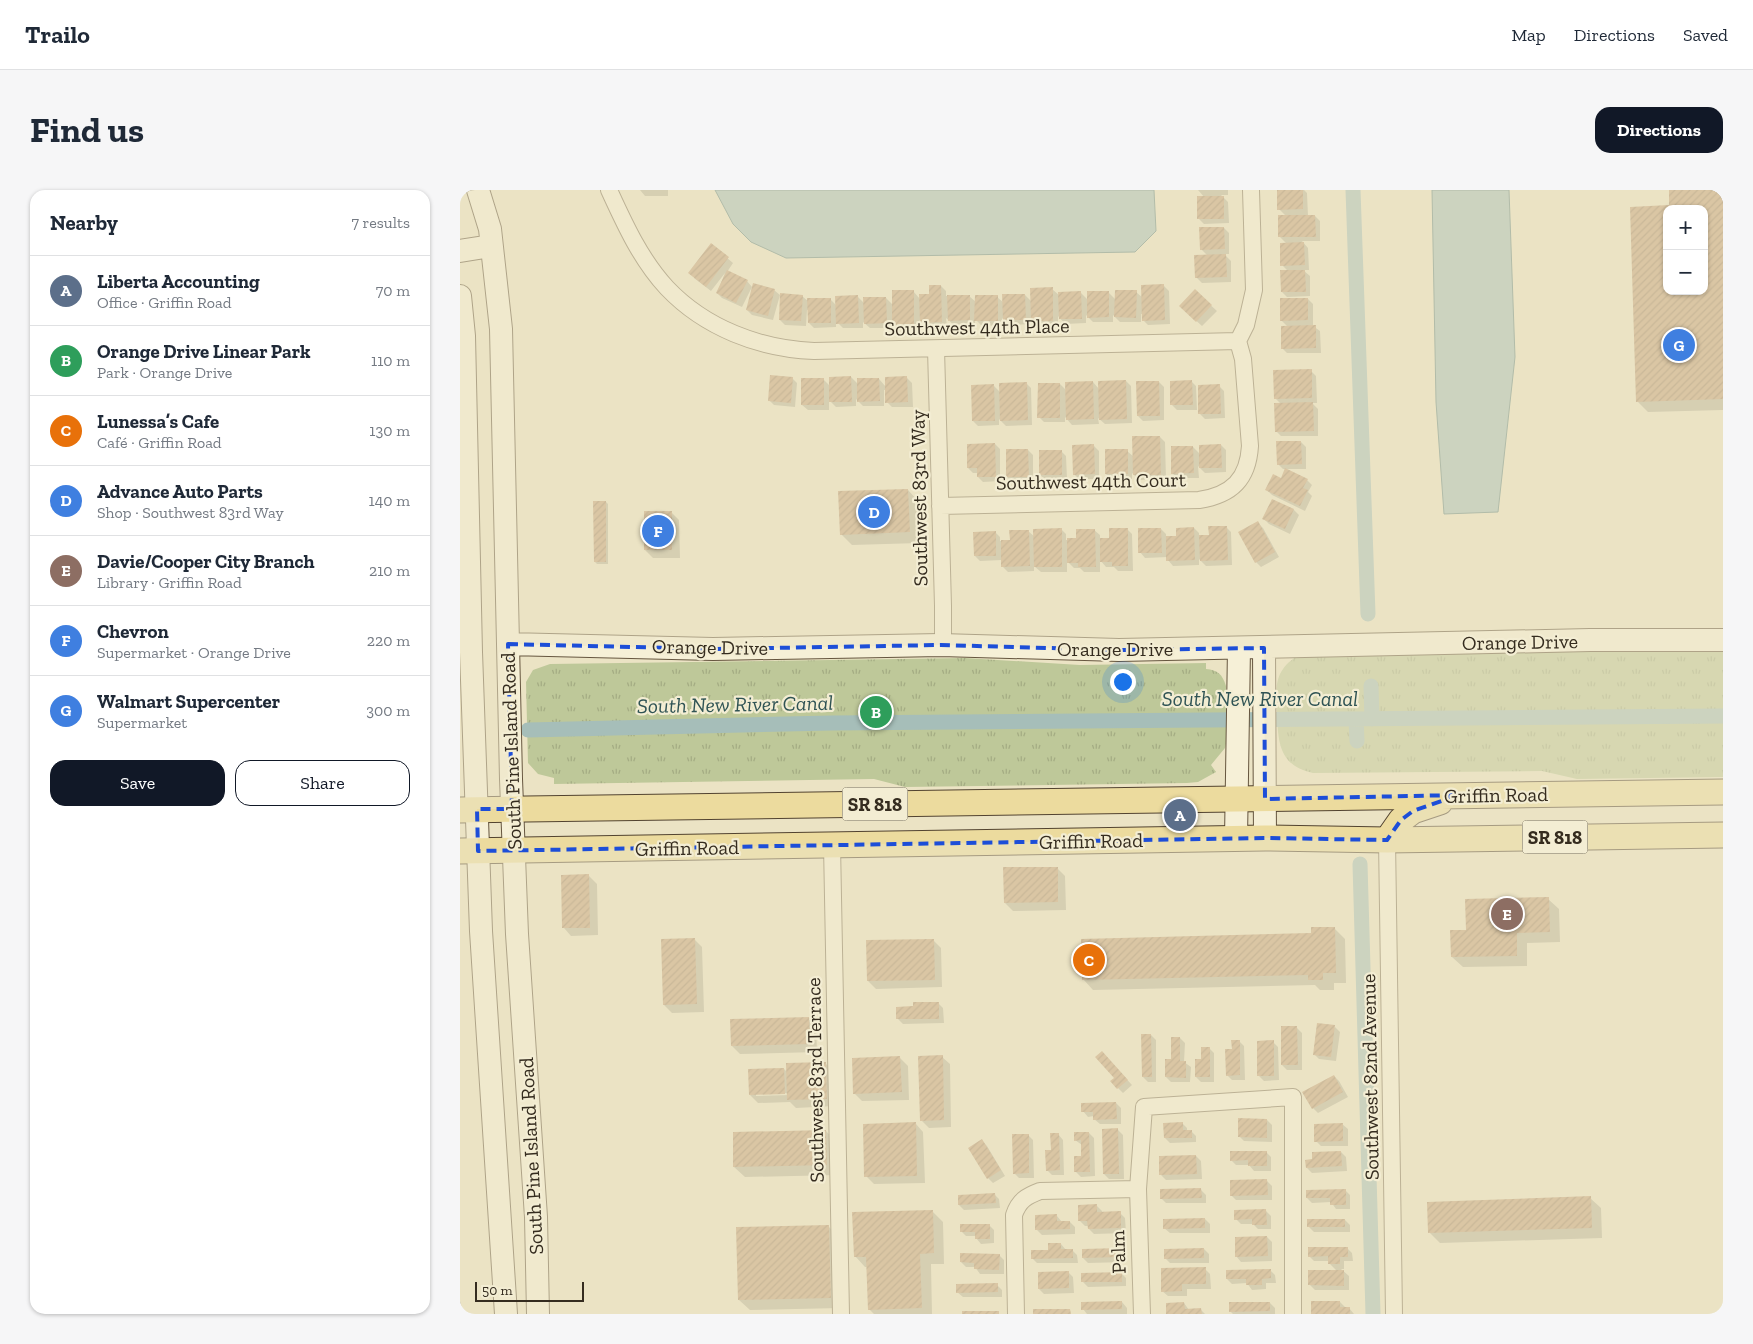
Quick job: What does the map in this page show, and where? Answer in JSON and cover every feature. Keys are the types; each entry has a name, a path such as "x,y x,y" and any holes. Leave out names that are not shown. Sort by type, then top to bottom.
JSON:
{"main road":[{"name":"South Pine Island Road","path":"478,190 490,229 501,329 512,809 517,934 536,1217 538,1314"},
{"path":"460,250 491,246"},
{"name":"South Pine Island Road","path":"460,296 464,336 466,652 474,689 476,782 468,810 469,851 482,940 506,1314"},
{"name":"Orange Drive","path":"508,644 713,649 941,645 1119,650 1590,640 1723,640"},
{"path":"1236,839 1239,648"},
{"path":"1264,648 1265,838"},
{"name":"Griffin Road","path":"468,810 1237,787 1265,799 1723,792"},
{"path":"1387,840 1400,820 1413,812 1459,795"},
{"name":"Griffin Road","path":"469,851 1265,838 1387,840 1723,835"}],"street":[{"name":"Southwest 44th Place","path":"609,190 634,242 662,281 685,304 721,326 763,344 796,350 936,349 1238,341"},
{"path":"1238,341 1246,325 1254,290 1251,190"},
{"name":"Southwest 44th Court","path":"940,506 1199,500 1214,498 1227,492 1238,482 1249,460 1250,446 1243,358 1238,341"},
{"name":"Southwest 83rd Way","path":"936,349 943,632 941,645"},
{"name":"Southwest 82nd Avenue","path":"1387,840 1394,1314"},
{"name":"Southwest 83rd Terrace","path":"832,845 841,1314"},
{"name":"Palm","path":"1142,1314 1138,1189 1144,1107 1293,1097 1293,1314"},
{"path":"1016,1314 1014,1215 1018,1204 1028,1196 1040,1191 1138,1189"}],"highlighted area":[{"path":"508,644 713,649 941,645 1119,650 1264,648 1265,799 1459,795 1413,811 1401,820 1387,840 1265,838 478,851 477,809 512,809"}],"green space":[{"path":"1723,645 1723,777 1577,779 1542,771 1313,773 1302,770 1287,759 1278,735 1278,681 1284,668 1297,656"},
{"path":"965,658 1080,665 1206,663 1206,669 1219,673 1226,686 1227,739 1225,748 1211,765 1216,772 1198,782 1187,783 905,787 874,779 554,784 554,778 538,774 528,763 526,682 533,670 550,664"}],"water":[{"path":"715,190 1154,190 1156,231 1135,252 786,258 751,242 733,224"},
{"path":"1432,190 1509,190 1515,357 1498,512 1444,514 1436,402"}],"building":[{"path":"1277,190 1303,190 1303,209 1277,210"},
{"path":"1669,190 1722,190 1723,399 1636,402 1630,207 1663,205 1663,295 1708,295 1708,205 1669,205"},
{"path":"1197,196 1224,196 1224,219 1197,219"},
{"path":"1278,215 1315,215 1316,237 1278,237"},
{"path":"1199,227 1224,227 1225,249 1200,250"},
{"path":"1304,242 1305,265 1280,266 1280,243"},
{"path":"711,243 729,257 706,287 688,273"},
{"path":"1226,254 1227,277 1195,278 1194,255"},
{"path":"727,270 748,280 736,303 716,293"},
{"path":"1280,270 1305,270 1306,292 1281,292"},
{"path":"753,283 775,289 768,316 746,310"},
{"path":"1164,284 1165,320 1142,321 1141,285"},
{"path":"929,285 941,285 942,322 920,323 919,294 929,294"},
{"path":"1053,287 1053,321 1031,321 1030,288"},
{"path":"1195,289 1212,305 1196,322 1179,306"},
{"path":"892,290 914,290 914,324 892,325"},
{"path":"1115,290 1137,290 1136,318 1114,317"},
{"path":"1081,291 1082,319 1059,319 1058,292"},
{"path":"1087,291 1109,291 1109,317 1087,318"},
{"path":"780,293 803,295 801,321 779,320"},
{"path":"1002,294 1025,294 1026,320 1003,320"},
{"path":"858,295 859,323 836,324 835,296"},
{"path":"947,295 970,295 970,320 948,321"},
{"path":"975,295 998,295 998,321 974,321"},
{"path":"863,297 886,297 887,323 864,324"},
{"path":"807,298 831,298 831,323 808,323"},
{"path":"1280,298 1308,298 1308,320 1280,321"},
{"path":"1316,325 1316,348 1281,349 1281,326"},
{"path":"1312,369 1312,398 1274,399 1273,370"},
{"path":"770,375 793,377 791,403 768,401"},
{"path":"851,376 852,402 829,402 829,377"},
{"path":"907,376 908,402 885,403 885,377"},
{"path":"801,378 824,378 824,405 801,405"},
{"path":"857,378 879,378 880,401 857,402"},
{"path":"1126,380 1127,419 1099,420 1098,381"},
{"path":"1192,380 1193,405 1170,405 1170,381"},
{"path":"1093,381 1094,419 1066,420 1065,382"},
{"path":"1136,381 1159,381 1160,416 1137,416"},
{"path":"1027,382 1028,420 1000,421 999,383"},
{"path":"1038,383 1060,383 1060,418 1037,418"},
{"path":"994,384 995,421 972,421 971,385"},
{"path":"1220,384 1221,414 1198,414 1198,385"},
{"path":"1313,402 1314,431 1275,432 1274,403"},
{"path":"1132,436 1160,436 1161,475 1133,475"},
{"path":"1276,441 1301,441 1302,464 1277,465"},
{"path":"995,443 996,477 977,477 977,468 967,468 967,444"},
{"path":"1094,444 1095,474 1073,475 1072,445"},
{"path":"1221,444 1222,468 1199,468 1199,445"},
{"path":"1171,446 1193,446 1194,473 1171,474"},
{"path":"1006,449 1028,449 1029,477 1006,477"},
{"path":"1105,449 1128,449 1128,474 1105,474"},
{"path":"1039,450 1062,450 1062,475 1039,475"},
{"path":"1285,468 1308,479 1303,488 1308,490 1300,506 1265,490 1273,474 1281,478"},
{"path":"908,489 910,532 840,535 838,491"},
{"path":"1272,499 1294,509 1285,529 1262,519"},
{"path":"593,501 606,501 606,562 594,562"},
{"path":"644,511 672,511 672,550 644,550"},
{"path":"1258,521 1275,552 1255,563 1238,532"},
{"path":"1208,526 1227,526 1228,560 1200,561 1199,535 1209,535"},
{"path":"1194,527 1195,560 1166,561 1166,536 1176,536 1176,528"},
{"path":"1062,528 1062,567 1034,567 1033,529"},
{"path":"1109,528 1128,528 1128,566 1112,566 1112,562 1100,562 1100,538 1109,538"},
{"path":"1138,528 1161,528 1162,553 1138,553"},
{"path":"1076,529 1095,529 1096,567 1078,567 1078,563 1067,563 1067,538 1076,538"},
{"path":"1009,530 1029,530 1030,566 1001,567 1001,540 1010,540"},
{"path":"996,531 996,556 974,556 973,532"},
{"path":"1003,867 1058,867 1058,902 1004,903"},
{"path":"589,874 590,928 562,928 561,875"},
{"path":"1549,897 1550,932 1517,933 1517,956 1451,957 1450,930 1466,930 1465,899"},
{"path":"1311,927 1335,927 1336,973 1323,973 1323,980 1308,980 1308,975 1082,980 1081,939 1311,933"},
{"path":"695,938 697,1004 663,1005 661,939"},
{"path":"934,939 935,980 867,981 866,940"},
{"path":"913,1002 939,1002 939,1019 896,1019 896,1007 913,1006"},
{"path":"809,1017 810,1044 731,1046 730,1019"},
{"path":"1317,1023 1335,1025 1331,1057 1313,1055"},
{"path":"1281,1026 1297,1026 1298,1065 1281,1065"},
{"path":"1141,1034 1151,1034 1152,1077 1142,1077"},
{"path":"1171,1037 1180,1037 1180,1061 1186,1061 1186,1078 1165,1077 1165,1059 1171,1059"},
{"path":"1231,1040 1240,1040 1240,1075 1226,1076 1225,1049 1232,1049"},
{"path":"1274,1040 1274,1076 1257,1076 1257,1041"},
{"path":"1201,1047 1210,1047 1210,1077 1195,1077 1195,1059 1201,1059"},
{"path":"1102,1051 1128,1080 1117,1089 1110,1081 1114,1078 1095,1057"},
{"path":"943,1055 944,1120 920,1121 918,1056"},
{"path":"900,1056 902,1092 853,1094 852,1058"},
{"path":"826,1062 827,1099 787,1100 786,1063"},
{"path":"784,1068 785,1094 749,1095 748,1069"},
{"path":"1334,1075 1343,1092 1312,1109 1302,1092"},
{"path":"1116,1102 1117,1119 1093,1120 1093,1112 1081,1112 1081,1103"},
{"path":"1238,1118 1267,1119 1267,1138 1238,1137"},
{"path":"916,1122 917,1176 864,1177 863,1124"},
{"path":"1183,1122 1183,1130 1192,1130 1192,1138 1164,1138 1163,1123"},
{"path":"1343,1123 1343,1141 1314,1142 1314,1124"},
{"path":"1118,1128 1119,1174 1103,1174 1102,1129"},
{"path":"826,1130 827,1165 733,1167 733,1132"},
{"path":"1074,1132 1089,1132 1090,1172 1074,1172 1074,1156 1081,1156 1081,1140 1074,1141"},
{"path":"1050,1133 1059,1133 1060,1170 1046,1171 1045,1150 1051,1150"},
{"path":"1012,1134 1029,1134 1029,1173 1013,1174"},
{"path":"982,1139 1001,1170 987,1179 968,1148"},
{"path":"1230,1151 1267,1151 1267,1166 1248,1166 1248,1160 1230,1161"},
{"path":"1341,1151 1342,1166 1306,1168 1305,1160 1312,1159 1312,1152"},
{"path":"1196,1155 1197,1174 1159,1175 1159,1156"},
{"path":"1267,1179 1268,1195 1230,1196 1230,1180"},
{"path":"1201,1188 1202,1198 1160,1199 1160,1189"},
{"path":"1346,1189 1346,1205 1330,1205 1330,1198 1306,1198 1306,1190"},
{"path":"995,1193 996,1203 958,1205 958,1195"},
{"path":"1591,1196 1592,1228 1428,1233 1427,1202"},
{"path":"1097,1204 1097,1212 1121,1211 1121,1228 1088,1229 1087,1221 1078,1221 1078,1205"},
{"path":"1266,1209 1267,1225 1252,1225 1252,1219 1234,1220 1234,1210"},
{"path":"933,1210 934,1253 920,1254 922,1308 868,1310 866,1257 854,1257 852,1212"},
{"path":"1057,1214 1057,1221 1070,1221 1070,1229 1035,1230 1035,1215"},
{"path":"1205,1218 1205,1228 1163,1229 1163,1219"},
{"path":"1307,1219 1345,1219 1345,1227 1307,1227"},
{"path":"960,1224 990,1224 990,1239 975,1239 975,1232 960,1232"},
{"path":"829,1225 831,1298 738,1300 736,1227"},
{"path":"1267,1236 1268,1256 1235,1257 1235,1237"},
{"path":"1048,1243 1061,1243 1061,1249 1073,1249 1073,1258 1031,1259 1031,1250 1048,1250"},
{"path":"1308,1247 1348,1247 1348,1257 1340,1257 1340,1264 1328,1264 1328,1256 1308,1257"},
{"path":"1121,1248 1121,1257 1082,1258 1082,1249"},
{"path":"1204,1248 1204,1258 1164,1259 1164,1249"},
{"path":"960,1253 1000,1254 999,1270 974,1269 974,1263 960,1262"},
{"path":"1206,1267 1206,1284 1182,1284 1182,1291 1161,1292 1161,1268"},
{"path":"1271,1269 1271,1278 1262,1279 1262,1285 1246,1285 1246,1279 1226,1279 1226,1270"},
{"path":"1308,1270 1344,1270 1344,1286 1308,1285"},
{"path":"1069,1271 1069,1288 1038,1289 1038,1272"},
{"path":"1122,1272 1122,1282 1081,1282 1081,1273"},
{"path":"998,1283 998,1292 956,1293 956,1284"},
{"path":"1122,1301 1122,1309 1081,1310 1081,1302"},
{"path":"1311,1301 1340,1301 1340,1307 1350,1307 1350,1314 1311,1314"},
{"path":"1184,1302 1185,1309 1201,1308 1202,1314 1166,1314 1166,1303"},
{"path":"1229,1302 1270,1302 1270,1311 1229,1312"},
{"path":"1033,1309 1070,1309 1071,1314 1033,1314"},
{"path":"962,1311 999,1311 999,1314 962,1314"}],"waterway":[{"path":"1353,190 1368,614"},
{"path":"1371,686 1372,719"},
{"name":"South New River Canal","path":"528,730 832,723 1723,716"},
{"path":"1356,719 1357,741"},
{"path":"1360,864 1373,1314"}],"place":[{"name":"Walmart Supercenter","path":"1679,345"},
{"name":"Advance Auto Parts","path":"874,512"},
{"name":"Chevron","path":"658,531"},
{"name":"Orange Drive Linear Park","path":"876,712"},
{"name":"Liberta Accounting","path":"1180,815"},
{"name":"Davie/Cooper City Branch","path":"1507,914"},
{"name":"Lunessa’s Cafe","path":"1089,960"}]}
